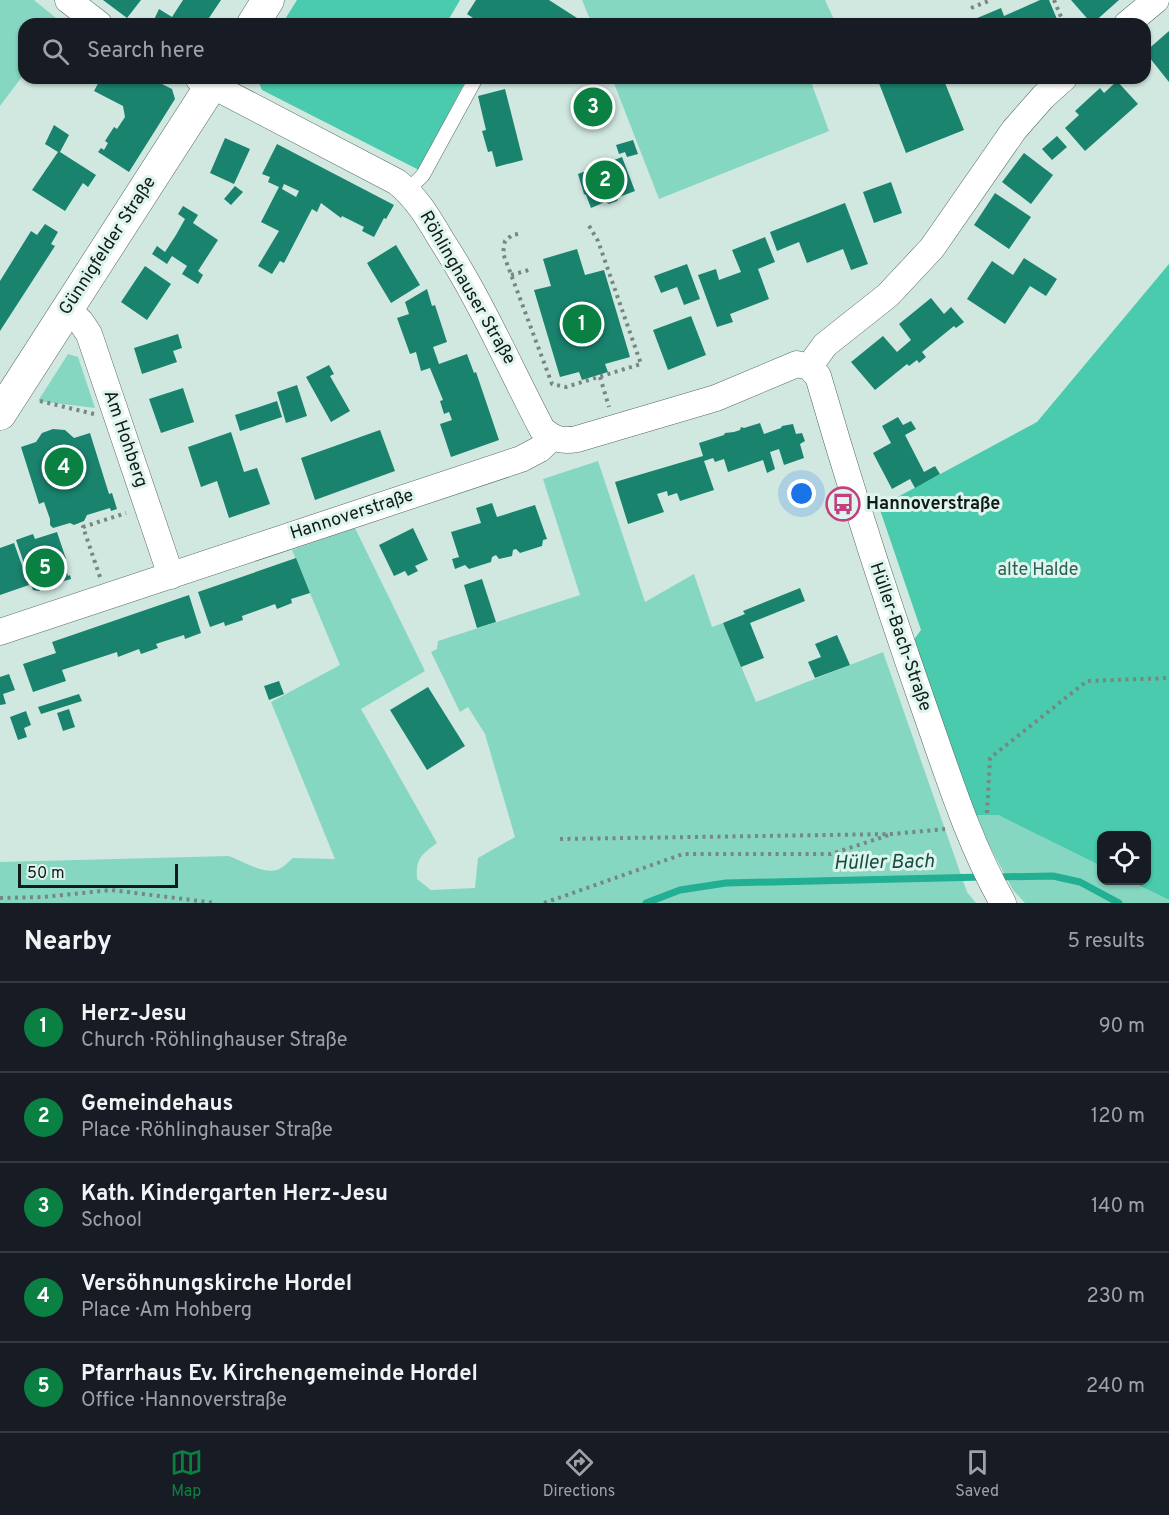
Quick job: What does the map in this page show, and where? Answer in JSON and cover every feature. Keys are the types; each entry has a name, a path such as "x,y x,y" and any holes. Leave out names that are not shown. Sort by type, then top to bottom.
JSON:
{"street":[{"path":"68,0 91,18"},
{"path":"257,18 268,0"},
{"path":"1134,18 1156,0"},
{"name":"Günnigfelder Straße","path":"6,404 206,84"},
{"name":"Röhlinghauser Straße","path":"215,84 408,190 459,266 504,349 542,429 551,438"},
{"path":"551,438 566,441 577,439 716,398 797,364 809,367 825,345 888,295 932,248 1014,130 1057,84"},
{"name":"Am Hohberg","path":"67,309 81,322 89,334 171,576"},
{"name":"Hüller-Bach-Straße","path":"809,367 818,376 842,462 879,577 971,838 989,879 1003,903"},
{"name":"Hannoverstraße","path":"0,632 521,459 540,449 551,438"}],"lane":[{"path":"408,190 423,175 473,84"}],"path":[{"path":"971,8 991,0"},
{"path":"1053,0 1061,18"},
{"path":"518,234 512,235 505,241 503,253 552,384 566,387 641,364 598,241 588,224"},
{"path":"511,276 529,270 528,267"},
{"path":"600,377 610,409"},
{"path":"6,404 118,420"},
{"path":"106,597 83,527 147,506"},
{"path":"560,839 892,834 971,838 986,824 990,758 1087,681 1169,678"},
{"path":"544,903 683,854 831,854 892,834"},
{"path":"0,898 43,897 111,890 216,903"}],"green space":[{"path":"0,0 34,0 56,18 18,18 18,82 0,106"},
{"path":"297,0 460,0 450,18 286,18"},
{"path":"582,0 825,0 833,18 590,18"},
{"path":"260,84 464,84 419,170 262,90"},
{"path":"614,84 812,84 829,131 659,199"},
{"name":"alte Halde","path":"1169,264 1169,900 1138,885 1151,885 1151,831 1097,831 1097,864 998,815 973,815 913,641 921,630 879,507 1037,422"},
{"path":"68,354 78,357 95,408 38,401"},
{"path":"598,461 645,602 694,574 712,627 723,623 756,702 883,652 967,892 976,903 0,903 0,862 229,856 259,869 271,871 281,868 293,858 335,859 271,702 340,665 292,550 355,528 425,671 361,709 437,843 421,858 417,866 417,879 431,890 475,888 478,858 515,837 485,734 468,707 460,712 431,652 437,649 438,641 580,595 543,479"},
{"path":"973,815 998,815 1097,864 1097,885 1138,885 1169,900 1169,903 1025,903 1013,890"}],"building":[{"path":"103,0 141,0 127,18"},
{"path":"183,0 221,0 209,18 155,18 159,9 172,17"},
{"path":"476,0 549,0 577,18 473,18 467,14"},
{"path":"1040,0 1049,0 1056,18 977,18 1001,8 1004,16"},
{"path":"1071,0 1119,0 1099,18 1087,18"},
{"path":"1169,31 1169,82 1151,60 1151,47"},
{"path":"98,84 162,84 172,89 175,99 129,172 98,152 101,148 104,150 108,143 105,141 114,127 117,129 125,117 123,106 94,91"},
{"path":"879,84 945,84 964,130 906,153"},
{"path":"1114,84 1120,84 1138,104 1085,151 1065,128 1079,115 1075,111 1100,88 1104,93"},
{"path":"505,89 523,160 496,167 492,151 488,152 482,131 486,130 478,96"},
{"path":"54,125 69,135 60,152 96,175 88,187 83,183 65,211 32,190 58,152 45,144"},
{"path":"1057,136 1067,147 1052,160 1042,149"},
{"path":"225,138 250,149 234,184 210,173"},
{"path":"633,140 638,154 627,157 625,152 619,154 616,145"},
{"path":"277,144 394,205 374,237 362,231 364,227 342,216 341,218 321,203 317,212 312,209 284,263 280,261 272,274 258,266 279,231 261,222 279,187 268,182 270,177 262,174","holes":["284,184 299,191 296,197 282,189"]},
{"path":"1024,153 1053,175 1031,204 1002,182"},
{"path":"622,157 635,191 619,197 617,201 609,204 605,202 591,208 578,174"},
{"path":"891,182 902,213 874,223 863,192"},
{"path":"235,186 243,192 231,205 224,199"},
{"path":"995,193 1031,217 1009,249 974,225"},
{"path":"845,203 868,264 851,270 843,249 807,263 799,242 777,251 770,232"},
{"path":"183,206 198,215 193,223 218,240 198,271 203,275 198,284 182,274 187,266 172,256 167,264 152,254 157,246 165,252 176,235 185,219 178,214"},
{"path":"45,224 58,232 51,244 55,246 0,331 0,281 31,231 37,235"},
{"path":"765,237 775,262 758,269 769,299 730,314 733,322 717,327 698,275 716,269 719,280 741,272 732,250"},
{"path":"396,245 420,285 391,303 367,263"},
{"path":"577,249 585,275 604,270 630,357 605,364 608,372 582,380 579,372 560,377 534,290 551,286 543,259"},
{"path":"1024,258 1057,279 1046,296 1030,286 1005,324 967,299 992,261 1013,275"},
{"path":"687,264 700,299 684,305 677,287 661,293 654,276"},
{"path":"145,266 171,284 147,320 121,302"},
{"path":"427,289 432,306 435,305 447,342 433,347 439,364 467,354 474,373 476,372 499,440 451,457 440,424 452,420 449,412 444,414 440,401 443,400 430,368 421,371 416,352 410,354 397,318 409,314 405,302"},
{"path":"931,298 944,314 951,307 964,322 956,328 954,326 922,352 926,357 919,363 917,360 909,366 907,364 875,390 851,362 883,336 897,352 911,340 899,324"},
{"path":"691,316 706,355 668,370 653,330"},
{"path":"178,334 182,348 173,351 177,362 142,374 134,348"},
{"path":"329,365 334,374 330,376 350,411 331,422 306,377"},
{"path":"297,385 307,416 286,423 277,392"},
{"path":"183,388 194,422 161,433 149,399"},
{"path":"277,401 282,417 240,431 235,415"},
{"path":"898,417 903,425 911,421 916,429 905,435 924,472 935,466 940,474 915,488 910,479 892,489 873,453 891,443 882,426"},
{"path":"760,423 764,434 793,424 796,434 802,433 805,441 800,444 804,458 784,465 779,449 770,452 775,469 767,473 763,460 728,472 724,459 715,462 713,458 704,461 714,490 680,501 677,493 668,496 667,491 657,494 664,512 628,524 615,482 703,456 699,443 740,430 741,427"},
{"path":"53,429 65,430 74,438 90,433 109,494 112,493 117,509 111,511 110,508 87,515 84,521 74,525 70,523 53,528 50,525 44,502 39,504 21,447 36,442 42,433"},
{"path":"380,430 395,471 315,500 301,458"},
{"path":"231,432 244,472 257,468 270,504 229,518 217,481 201,487 188,447"},
{"path":"492,503 497,517 535,505 547,539 543,540 542,546 520,553 516,549 513,550 512,556 499,559 496,555 492,557 491,562 469,569 465,565 455,569 452,559 459,557 451,532 481,523 476,508"},
{"path":"413,528 428,560 415,566 418,571 408,576 405,571 394,576 379,545"},
{"path":"57,532 66,559 63,560 71,579 46,586 39,591 33,590 16,540 33,534 35,539"},
{"path":"14,543 29,585 0,595 0,548"},
{"path":"296,558 310,593 291,599 292,603 277,609 275,604 242,616 243,620 225,626 224,622 210,627 198,592"},
{"path":"482,579 496,622 477,628 464,585"},
{"path":"800,588 805,601 750,623 764,658 741,667 723,623 745,614 743,611"},
{"path":"189,595 201,633 185,639 184,635 156,644 158,648 141,654 139,649 118,657 117,652 62,670 66,681 33,692 23,664 56,653 52,642"},
{"path":"837,635 850,665 815,678 808,662 821,657 815,644"},
{"path":"9,674 15,690 3,694 6,704 0,705 0,677"},
{"path":"279,681 284,694 269,700 264,686"},
{"path":"428,687 465,746 427,770 390,710"},
{"path":"79,694 82,701 41,714 38,707"},
{"path":"69,709 75,727 63,731 57,713"},
{"path":"26,711 31,725 24,728 27,737 18,740 10,717"}],"waterway":[{"name":"Hüller Bach","path":"995,877 1053,876 1080,882 1119,903"},
{"name":"Hüller Bach","path":"646,903 680,890 726,883 984,877"}],"place":[{"name":"Kath. Kindergarten Herz-Jesu","path":"593,107"},
{"name":"Gemeindehaus","path":"605,180"},
{"name":"Herz-Jesu","path":"582,324"},
{"name":"Versöhnungskirche Hordel","path":"64,467"},
{"name":"Hannoverstraße","path":"843,504"},
{"name":"Pfarrhaus Ev. Kirchengemeinde Hordel","path":"45,568"}]}
